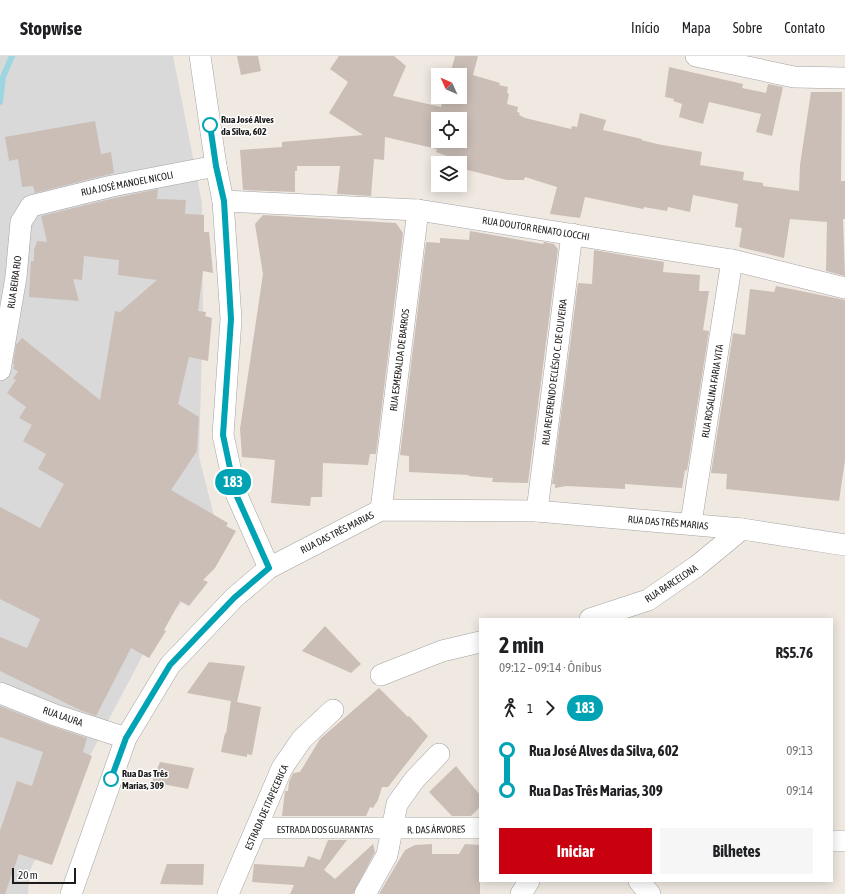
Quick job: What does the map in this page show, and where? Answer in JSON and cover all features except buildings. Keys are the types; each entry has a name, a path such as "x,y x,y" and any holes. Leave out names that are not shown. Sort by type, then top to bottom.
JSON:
{"street":[{"path":"200,56 216,166 224,201 231,319 223,435 235,492 269,568"},
{"path":"696,56 794,77 845,78"},
{"name":"RUA JOSÉ MANOEL NICOLI","path":"39,203 146,179 216,166"},
{"name":"RUA DOUTOR RENATO LOCCHI","path":"224,201 418,210 732,260 845,288"},
{"name":"RUA BEIRA RIO","path":"0,370 16,277 21,222 31,206 39,203"},
{"name":"RUA ESMERALDA DE BARROS","path":"381,510 418,210"},
{"name":"RUA REVERENDO ECLÉSIO C. DE OLIVEIRA","path":"537,511 572,234"},
{"name":"RUA ROSALINA FARIA VITA","path":"691,523 732,260"},
{"name":"RUA DAS TRÊS MARIAS","path":"71,894 126,738 170,665 234,598 269,568 381,510 537,511 691,523 742,529 845,545"},
{"name":"RUA BARCELONA","path":"593,618 648,600 697,566 742,529"},
{"path":"381,675 442,650 479,642"},
{"name":"RUA LAURA","path":"0,693 55,714 126,738"},
{"name":"ESTRADA DE ITAPECERICA","path":"228,894 282,768 302,740 333,710"},
{"path":"365,894 387,855 397,804 404,793 439,754"},
{"name":"ESTRADA DOS GUARANTAS","path":"257,828 393,829"},
{"name":"R. DAS ÁRVORES","path":"393,829 479,828"},
{"path":"833,842 845,841"},
{"path":"521,894 528,882"},
{"path":"640,882 650,894"}],"shaded area":[{"path":"0,56 173,56 202,203 203,311 199,457 223,551 149,643 30,870 28,894 0,894"}],"waterway":[{"path":"0,102 3,77 12,56"}],"bus line":[{"name":"183","path":"111,779 126,738 170,665 234,598 269,568 235,492 223,435 231,319 224,201 216,166 210,125"}],"place":[{"name":"Rua José Alves da Silva, 602","path":"210,125"},
{"name":"Rua Das Três Marias, 309","path":"111,779"}]}
